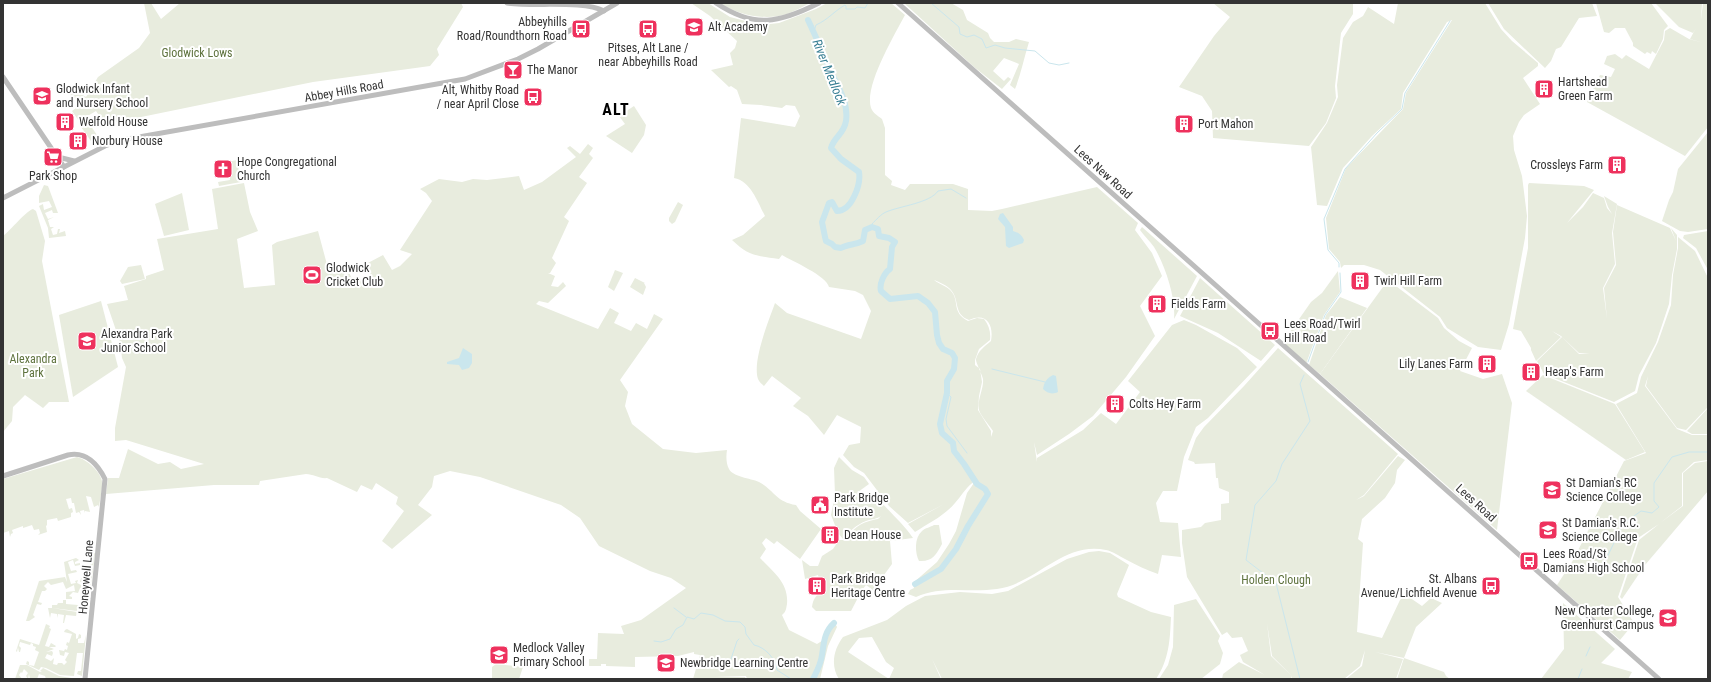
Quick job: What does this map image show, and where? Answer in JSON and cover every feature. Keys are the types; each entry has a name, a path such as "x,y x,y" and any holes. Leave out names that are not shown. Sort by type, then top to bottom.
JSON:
{"main road":[{"path":"507,3 517,5 579,3 596,6 604,11"},
{"name":"Abbey Hills Road","path":"3,198 105,146 134,136 200,127 466,79 525,56 617,3"},
{"path":"716,3 735,15 760,21 781,19 819,3"},
{"name":"Lees New Road","path":"898,3 1279,343"},
{"path":"3,77 64,167"},
{"path":"58,158 75,161"},
{"path":"58,158 58,171"},
{"name":"Lees Road","path":"1279,343 1659,679"},
{"name":"Honeywell Lane","path":"3,476 68,455 82,454 91,460 104,476 85,679"}],"green space":[{"name":"Glodwick Lows","path":"144,3 151,3 161,19 180,3 461,3 463,7 437,49 439,55 430,66 313,82 107,124 107,127 96,111 79,121 72,111 80,105 73,96 71,97 70,92 72,89 86,97 98,77 139,48 150,33"},
{"path":"691,3 708,3 730,17 761,25 779,23 816,9 827,3 891,3 905,15 881,61 872,87 870,99 872,110 882,119 885,128 885,175 892,181 891,185 905,190 910,184 953,184 968,189 968,210 992,211 1097,187 1138,223 1135,230 1152,253 1162,276 1140,306 1155,336 1126,377 1093,416 1037,455 1034,442 1037,462 1037,458 1083,430 1101,413 1116,424 1140,392 1128,381 1172,325 1184,320 1237,348 1257,367 1208,418 1196,427 1184,457 1177,491 1163,491 1156,503 1160,522 1178,523 1181,557 1162,555 1158,574 1111,551 1091,549 1076,552 1063,557 1011,586 987,590 936,591 916,597 908,594 910,590 914,588 913,583 937,562 949,544 956,531 967,493 976,480 946,512 915,532 908,524 944,504 908,523 889,506 864,473 854,467 843,455 849,445 860,443 861,427 837,415 824,435 808,416 793,406 801,398 772,376 764,386 758,380 757,362 759,352 775,303 787,313 861,339 871,311 863,295 855,291 829,287 822,278 782,255 779,259 758,256 744,250 732,240 743,235 765,216 757,199 745,183 734,178 741,118 795,127 800,116 795,106 786,105 782,108 742,104 737,90 731,86 729,87 711,70 733,65 730,53 735,48 737,41 710,16","holes":["934,280 951,290 954,294 959,311 964,317 969,320 977,318 968,321 959,314 954,295 951,291","984,319 988,321 990,325 992,335 991,341 977,356 976,360 979,368 975,365 975,360 979,349 990,340 990,332","980,372 983,379 979,410 993,431 991,437 991,431 978,410 982,382"]},
{"path":"720,3 810,3 787,14 761,17 743,14"},
{"path":"904,3 951,3 963,10 967,20 988,33 994,42 1009,42 1016,39 1029,42 1015,89 1010,85 1019,64 1004,58 993,71 1004,81 1008,77 1011,79 1002,89 974,67"},
{"path":"1213,3 1353,3 1353,14 1341,33 1335,86 1336,98 1326,123 1309,146 1213,138 1212,111 1202,96 1179,87 1214,36 1230,17"},
{"path":"1398,3 1485,3 1501,29 1512,41 1538,63 1538,66 1523,78 1540,104 1524,115 1513,136 1514,150 1522,176 1527,216 1525,238 1509,324 1501,350 1478,347 1447,328 1440,317 1380,270 1364,265 1344,265 1341,268 1340,262 1329,249 1326,218 1346,168 1403,109 1406,93 1452,20 1447,22 1403,93 1401,109 1372,136 1343,168 1327,206 1317,205 1311,147 1327,123 1338,97 1337,85 1343,38 1353,22 1363,16 1368,7 1394,24"},
{"path":"1488,3 1592,3 1597,16 1579,18 1561,47 1556,49 1551,61 1545,68 1504,29"},
{"path":"1596,3 1651,3 1668,26 1664,30 1663,39 1656,54 1652,51 1651,54 1647,52 1645,54 1633,46 1633,43 1625,28 1615,28 1609,33 1604,32"},
{"path":"1655,3 1702,3 1701,20 1703,3 1708,3 1708,127 1685,156 1587,102 1600,75 1611,77 1615,69 1604,64 1607,56 1615,54 1622,59 1626,55 1649,69 1664,40 1665,31 1670,28 1689,39 1704,43 1690,39 1696,28 1693,33 1679,27"},
{"path":"634,106 646,125 644,135 632,153 606,136 625,124 619,116"},
{"path":"86,119 97,135 93,144 79,124"},
{"path":"1708,132 1708,229 1688,232 1680,231 1662,221 1673,192 1678,169"},
{"path":"588,144 593,148 589,154 593,158 579,177 587,183 564,217 569,221 552,258 556,263 550,273 548,273 555,276 551,286 558,287 563,282 566,286 548,303 539,301 536,304 598,329 610,308 619,313 614,323 631,331 636,323 647,329 654,314 663,319 620,380 628,392 625,406 632,424 663,449 696,453 727,450 726,457 731,472 738,476 759,482 779,499 796,505 800,511 821,529 800,559 777,541 774,544 766,538 762,543 766,549 760,558 775,573 783,584 787,597 787,604 785,612 782,615 789,630 817,644 825,639 834,621 837,627 828,646 820,679 747,679 746,676 715,676 745,677 746,679 693,679 700,655 694,654 694,652 678,656 635,657 635,667 606,666 606,664 601,664 601,666 589,666 589,659 597,659 598,633 624,634 621,626 641,620 686,588 671,578 650,571 599,546 580,518 561,505 480,477 450,471 434,476 432,487 418,505 432,515 392,549 382,541 404,511 396,504 398,497 376,483 372,490 361,485 357,492 327,478 306,474 260,481 259,485 214,485 106,494 108,478 119,478 128,449 158,464 170,462 181,469 204,464 126,440 115,441 115,428 126,367 122,358 120,342 107,304 128,300 124,286 146,279 146,276 164,270 157,239 218,229 212,189 244,183 250,212 258,231 237,239 244,288 275,285 272,245 277,242 318,231 329,272 347,267 351,277 367,280 370,275 366,264 383,255 392,270 400,266 412,254 400,250 432,201 426,193 420,189 439,179 462,182 473,179 487,180 519,176 524,190 542,182 576,157 567,148 570,146 580,154"},
{"path":"237,160 241,182 219,186 218,182 230,180 227,162"},
{"path":"1529,183 1584,186 1594,190 1567,223 1583,207 1593,193 1604,198 1607,208 1612,214 1604,196 1617,204 1612,233 1615,264 1603,288 1607,319 1604,288 1616,265 1613,232 1617,205 1670,228 1676,241 1671,228 1677,235 1677,249 1672,275 1669,304 1656,343 1639,375 1635,391 1614,402 1544,374 1537,361 1562,337 1579,354 1590,353 1579,353 1561,336 1552,331 1561,337 1536,361 1531,348 1521,331 1513,329 1528,248"},
{"path":"44,185 48,186 58,213 53,213 52,210 45,213 48,219 54,217 48,220 50,227 54,227 51,229 53,235 57,234 58,229 60,229 59,233 65,231 66,236 49,238 48,228 39,206 43,204 44,210 52,207 49,201 39,203 39,196"},
{"path":"182,193 189,230 164,236 155,204"},
{"path":"678,202 683,205 675,222 672,224 669,221 669,218"},
{"name":"Alexandra Park","path":"33,209 36,211 45,241 42,261 69,402 49,402 43,408 25,395 13,407 12,421 3,432 3,236 26,213"},
{"path":"1142,227 1197,276 1174,319 1173,301 1166,272 1154,247 1140,230"},
{"path":"1708,231 1708,270 1696,248 1683,238 1684,235"},
{"path":"1678,237 1695,251 1708,278 1708,407 1686,430 1677,428 1646,386 1648,376 1645,386 1677,429 1692,435 1708,435 1708,460 1694,462 1682,473 1682,506 1660,523 1683,506 1683,473 1695,463 1708,461 1708,491 1645,565 1622,599 1620,597 1639,540 1659,524 1638,538 1618,597 1634,623 1620,640 1557,585 1572,562 1624,461 1646,453 1616,404 1637,393 1641,377 1658,342 1671,305"},
{"path":"141,265 145,279 122,284 120,281 128,267"},
{"path":"615,270 623,273 614,291 608,287"},
{"path":"1338,271 1340,292 1324,315 1306,364 1283,342 1311,302 1322,293"},
{"path":"635,278 645,283 646,287 643,295 630,287"},
{"path":"1200,278 1275,345 1261,361 1218,333 1180,316"},
{"path":"1388,280 1438,318 1444,328 1459,341 1472,348 1460,371 1483,379 1502,374 1512,403 1497,530 1320,374"},
{"path":"1340,297 1367,308 1320,374 1309,365 1326,315"},
{"name":"Alexandra Park Junior School","path":"101,301 118,367 73,397 59,315"},
{"name":"Holden Clough","path":"1278,348 1398,454 1364,495 1356,500 1364,496 1398,456 1405,460 1397,470 1395,483 1385,498 1362,519 1358,539 1363,543 1357,632 1382,638 1400,600 1406,595 1422,606 1431,598 1442,603 1416,627 1404,658 1375,652 1403,659 1396,679 1346,679 1362,666 1365,650 1360,666 1344,679 1292,679 1292,676 1291,679 1222,679 1223,674 1239,662 1265,675 1243,662 1240,655 1248,651 1242,637 1232,638 1227,632 1222,635 1187,577 1182,543 1182,530 1201,527 1205,523 1221,520 1221,504 1229,503 1229,492 1219,488 1218,478 1216,478 1215,463 1195,464 1194,462 1188,460 1196,438 1204,427","holes":["1267,623 1272,656 1292,676 1271,656"]},
{"path":"1543,375 1615,404 1645,452 1626,460 1526,391"},
{"path":"1708,408 1708,434 1692,434 1687,431"},
{"path":"77,457 81,458 92,466 101,477 102,486 99,507 98,505 94,507 91,497 86,496 90,512 85,511 85,513 84,510 80,511 81,515 79,512 76,513 74,503 72,503 71,498 66,499 69,509 72,508 73,512 71,513 71,517 58,521 57,518 47,520 47,532 38,535 40,533 39,529 34,530 32,525 23,528 23,526 12,530 13,533 10,537 9,531 3,533 3,479"},
{"path":"839,457 852,470 864,477 869,484 858,492 867,503 876,496 913,538 890,541 892,564 873,590 866,585 851,611 816,611 812,607 813,602 816,596 822,592 818,575 805,579 802,560 810,566 818,566 822,556 833,549 839,540 844,540 859,526 878,519 881,516 859,524 843,539 838,533 831,515 835,495 834,468"},
{"path":"934,525 939,525 942,544 933,557 927,560 919,561 916,550 916,541 919,534 923,530"},
{"path":"1099,551 1110,553 1129,565 1117,594 1118,597 1151,612 1171,617 1166,657 1164,665 1156,679 942,679 932,659 941,679 889,679 839,679 836,674 834,657 837,647 843,637 887,620 906,606 925,596 960,592 992,594 1008,591 1067,559 1089,552","holes":["872,637 886,662 894,668 889,679 848,652 859,638"]},
{"path":"95,553 91,585 80,588 78,593 73,592 69,596 72,597 72,599 66,599 66,592 75,591 74,585 66,589 63,582 51,585 48,582 44,586 47,589 42,591 38,602 42,603 41,605 37,604 33,615 35,617 29,621 26,621 39,581 65,577 67,582 64,562 76,558 79,560 75,562 75,564 80,563 80,565 75,566 73,560 68,562 71,571 76,570 77,572 68,574 71,584 76,583 75,581 78,580 77,583 81,585 88,584 86,580 80,582 81,578 87,579 91,575 91,572 88,572 88,569 92,568 93,566 89,564 93,559 88,556 83,557"},
{"path":"1196,599 1220,636 1218,641 1223,653 1220,664 1201,679 1159,679 1168,665 1173,647 1174,605"},
{"path":"63,600 66,600 66,604 78,605 77,611 52,608 52,605 63,603"},
{"path":"1563,603 1615,649 1601,663 1632,672 1628,679 1541,679 1564,649"},
{"path":"48,608 77,612 76,616 66,615 63,623 64,615 58,614 57,618 57,614 51,613 50,618"},
{"path":"46,624 50,626 49,628 51,629 45,646 54,649 46,652 52,651 52,656 47,654 45,658 51,661 54,658 53,664 57,665 58,663 62,663 64,665 67,662 65,660 69,653 65,652 64,656 60,655 59,650 67,650 68,646 66,645 67,642 69,643 72,634 64,632 65,630 67,629 76,634 76,639 78,638 79,634 81,635 81,638 78,639 78,643 84,643 86,635 82,676 77,674 78,671 81,671 83,653 77,653 74,676 60,675 41,667 39,670 26,664 27,661 29,662 29,665 34,666 39,652 35,650 36,647 31,643 30,645 20,642 20,652 18,647 17,652 16,651 20,639 39,645"},
{"path":"51,643 56,646 55,647 49,647"},
{"path":"1404,658 1444,672 1450,679 1397,679"},
{"path":"496,664 523,667 519,679 492,679 492,667"},
{"path":"20,665 27,665 40,672 42,672 40,671 43,668 59,676 78,679 46,679 45,676 39,674 37,679 30,679 29,674 28,679 26,676 28,673 24,669 19,675 22,679 15,679"}],"water":[{"path":"1003,213 1013,227 1013,231 1022,236 1024,240 1023,243 1009,248 1006,246 1005,227 998,219 1000,214"},
{"path":"463,348 472,354 472,363 469,368 462,370 459,365 447,364 447,362 459,358"},
{"path":"1053,375 1056,376 1058,392 1056,393 1048,392 1043,389 1046,380"}],"waterway":[{"path":"814,31 816,25 845,5 846,9 855,9 857,7 865,8 868,3"},
{"path":"931,3 959,27 960,34 967,37 974,35 982,39 986,48 995,45 1005,48 1035,51 1049,63 1059,65 1069,63"},
{"name":"River Medlock","path":"808,20 846,107 845,125 832,144 831,148 841,159 859,172 859,183 857,190 847,207 837,211 832,202 829,203 822,222 826,241 835,247 841,248 863,241 865,230 872,227 878,229 879,236 889,238 895,242 892,247 890,269 882,279 881,291 890,299 918,296 928,303 935,312 939,343 943,349 952,353 955,358 954,369 947,381 947,393 940,424 942,433 953,443 954,451 977,484 985,489 988,494 956,549 941,569 915,584"},
{"path":"1339,267 1339,263 1328,250 1324,219 1345,169 1377,133 1402,109 1405,93 1450,21"},
{"path":"872,227 872,224 884,213 922,201 934,195 938,191 951,189 966,198"},
{"path":"1308,362 1325,315 1341,292 1340,273"},
{"path":"992,369 1045,382"},
{"path":"1300,679 1276,583 1246,560 1255,505 1276,481 1282,464 1310,421 1300,384 1304,375"},
{"path":"947,393 951,397 946,419 947,426 967,453"},
{"path":"1600,572 1623,524 1641,511 1652,513 1659,507 1654,501 1654,483 1672,457 1689,452 1707,452"},
{"path":"674,608 686,617"},
{"path":"654,641 661,642 670,639 676,629 683,625 687,617 694,619 701,613 713,615 725,621 740,622 745,627 746,634 754,645 766,651 775,662 777,670 791,679"},
{"name":"River Medlock","path":"813,679 821,661 826,634 834,623"},
{"path":"730,662 739,639"},
{"path":"1586,656 1590,647"},
{"path":"1578,679 1582,669"}],"place":[{"name":"Alt Academy","path":"694,27"},
{"name":"Abbeyhills Road/Roundthorn Road","path":"581,29"},
{"name":"Pitses, Alt Lane / near Abbeyhills Road","path":"648,29"},
{"name":"The Manor","path":"513,70"},
{"name":"Hartshead Green Farm","path":"1544,89"},
{"name":"Glodwick Infant and Nursery School","path":"42,96"},
{"name":"Alt, Whitby Road / near April Close","path":"533,97"},
{"name":"Welfold House","path":"65,122"},
{"name":"Port Mahon","path":"1184,124"},
{"name":"Norbury House","path":"78,141"},
{"name":"Park Shop","path":"53,157"},
{"name":"Crossleys Farm","path":"1617,165"},
{"name":"Hope Congregational Church","path":"223,169"},
{"name":"Glodwick Cricket Club","path":"312,275"},
{"name":"Twirl Hill Farm","path":"1360,281"},
{"name":"Fields Farm","path":"1157,304"},
{"name":"Lees Road/Twirl Hill Road","path":"1270,331"},
{"name":"Alexandra Park Junior School","path":"87,341"},
{"name":"Lily Lanes Farm","path":"1487,364"},
{"name":"Heap's Farm","path":"1531,372"},
{"name":"Colts Hey Farm","path":"1115,404"},
{"name":"St Damian's RC Science College","path":"1552,490"},
{"name":"Park Bridge Institute","path":"820,505"},
{"name":"St Damian's R.C. Science College","path":"1548,530"},
{"name":"Dean House","path":"830,535"},
{"name":"Lees Road/St Damians High School","path":"1529,561"},
{"name":"Park Bridge Heritage Centre","path":"817,586"},
{"name":"St. Albans Avenue/Lichfield Avenue","path":"1491,586"},
{"name":"New Charter College, Greenhurst Campus","path":"1668,618"},
{"name":"Medlock Valley Primary School","path":"499,655"},
{"name":"Newbridge Learning Centre","path":"666,663"}],"district":[{"name":"ALT","path":"616,109"}]}
